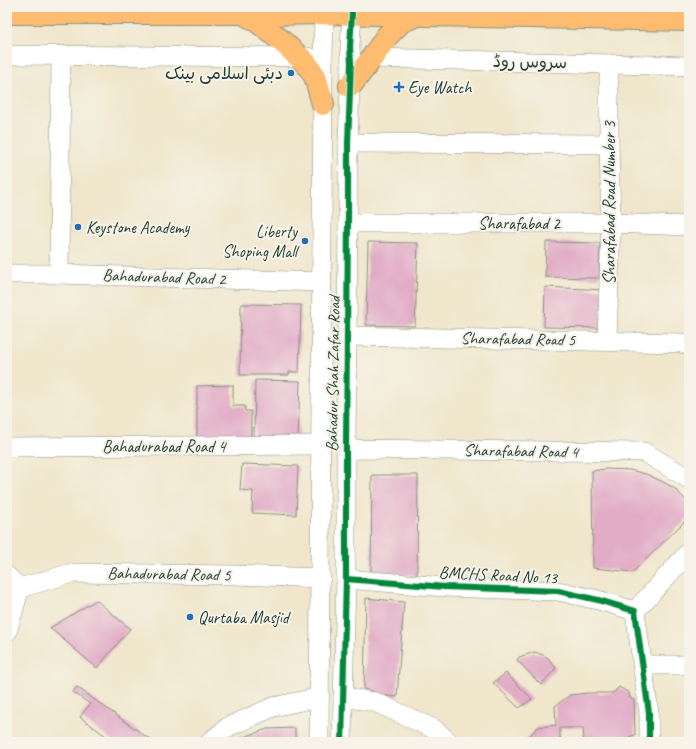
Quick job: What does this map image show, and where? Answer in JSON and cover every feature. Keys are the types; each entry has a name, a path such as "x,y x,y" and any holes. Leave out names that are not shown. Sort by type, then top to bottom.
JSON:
{"main road":[{"path":"7,13 243,13 272,10 352,10 689,20"},
{"path":"350,86 387,36 402,21 416,11"},
{"path":"243,13 258,22 306,62 315,76 323,104"}],"street":[{"name":"Bahadur Shah Zafar Road","path":"320,742 323,57 325,10"},
{"name":"Bahadur Shah Zafar Road","path":"342,742 346,579 348,143 352,10"},
{"path":"7,55 323,57"},
{"path":"59,274 60,55"},
{"name":"سروس روڈ","path":"372,58 689,66"},
{"name":"Sharafabad Road Number 3","path":"608,341 611,223 609,64"},
{"path":"348,143 609,144"},
{"name":"Sharafabad 2","path":"348,223 611,223 689,226"},
{"name":"Bahadurabad Road 2","path":"7,274 59,274 322,282"},
{"name":"Sharafabad Road 5","path":"347,336 608,341 680,343 689,345"},
{"name":"Bahadurabad Road 4","path":"7,447 321,445"},
{"name":"Sharafabad Road 4","path":"346,450 644,452 689,479"},
{"path":"649,742 649,713 635,611 689,552"},
{"name":"Bahadurabad Road 5","path":"13,582 72,573 235,575 321,578"},
{"name":"BMCHS Road No 13","path":"346,579 445,587 558,591 598,600 635,611"},
{"path":"7,632 13,582"},
{"path":"642,665 689,665"},
{"path":"210,742 228,727 273,707 320,697"},
{"path":"343,697 375,702 434,729 449,742"}],"building":[{"path":"368,242 418,243 415,326 366,325"},
{"path":"546,242 600,243 599,278 545,277"},
{"path":"545,287 605,290 602,328 544,327"},
{"path":"241,304 301,305 299,372 289,372 289,375 240,375"},
{"path":"255,380 300,381 298,440 254,440"},
{"path":"233,385 233,406 245,406 245,411 251,411 251,440 197,441 197,386"},
{"path":"242,464 298,466 296,515 252,513 253,491 240,490"},
{"path":"605,469 630,470 646,474 674,488 689,504 689,517 633,572 593,568 592,471"},
{"path":"372,475 418,475 417,575 371,575"},
{"path":"366,598 404,602 397,697 378,695 372,691 364,689"},
{"path":"96,600 130,629 97,668 50,628"},
{"path":"535,652 548,658 556,668 541,685 517,660 519,657"},
{"path":"506,673 532,699 519,708 493,683"},
{"path":"77,687 154,742 114,742 80,717 90,704 73,692"},
{"path":"619,687 629,693 630,698 634,700 635,735 629,737 629,742 584,742 583,728 560,728 560,742 523,742 538,727 556,725 555,706 570,695 587,693 613,693"},
{"path":"295,728 295,742 243,742 241,738 267,729"}],"cycle path":[{"path":"342,742 346,579 348,143 352,13"},
{"path":"346,579 445,587 558,591 598,600 635,611 649,713 649,742"}],"place":[{"name":"دبئی اسلامی بینک","path":"291,73"},
{"name":"Eye Watch","path":"399,87"},
{"name":"Keystone Academy","path":"78,227"},
{"name":"Liberty Shoping Mall","path":"305,241"},
{"name":"Qurtaba Masjid","path":"190,617"}]}
